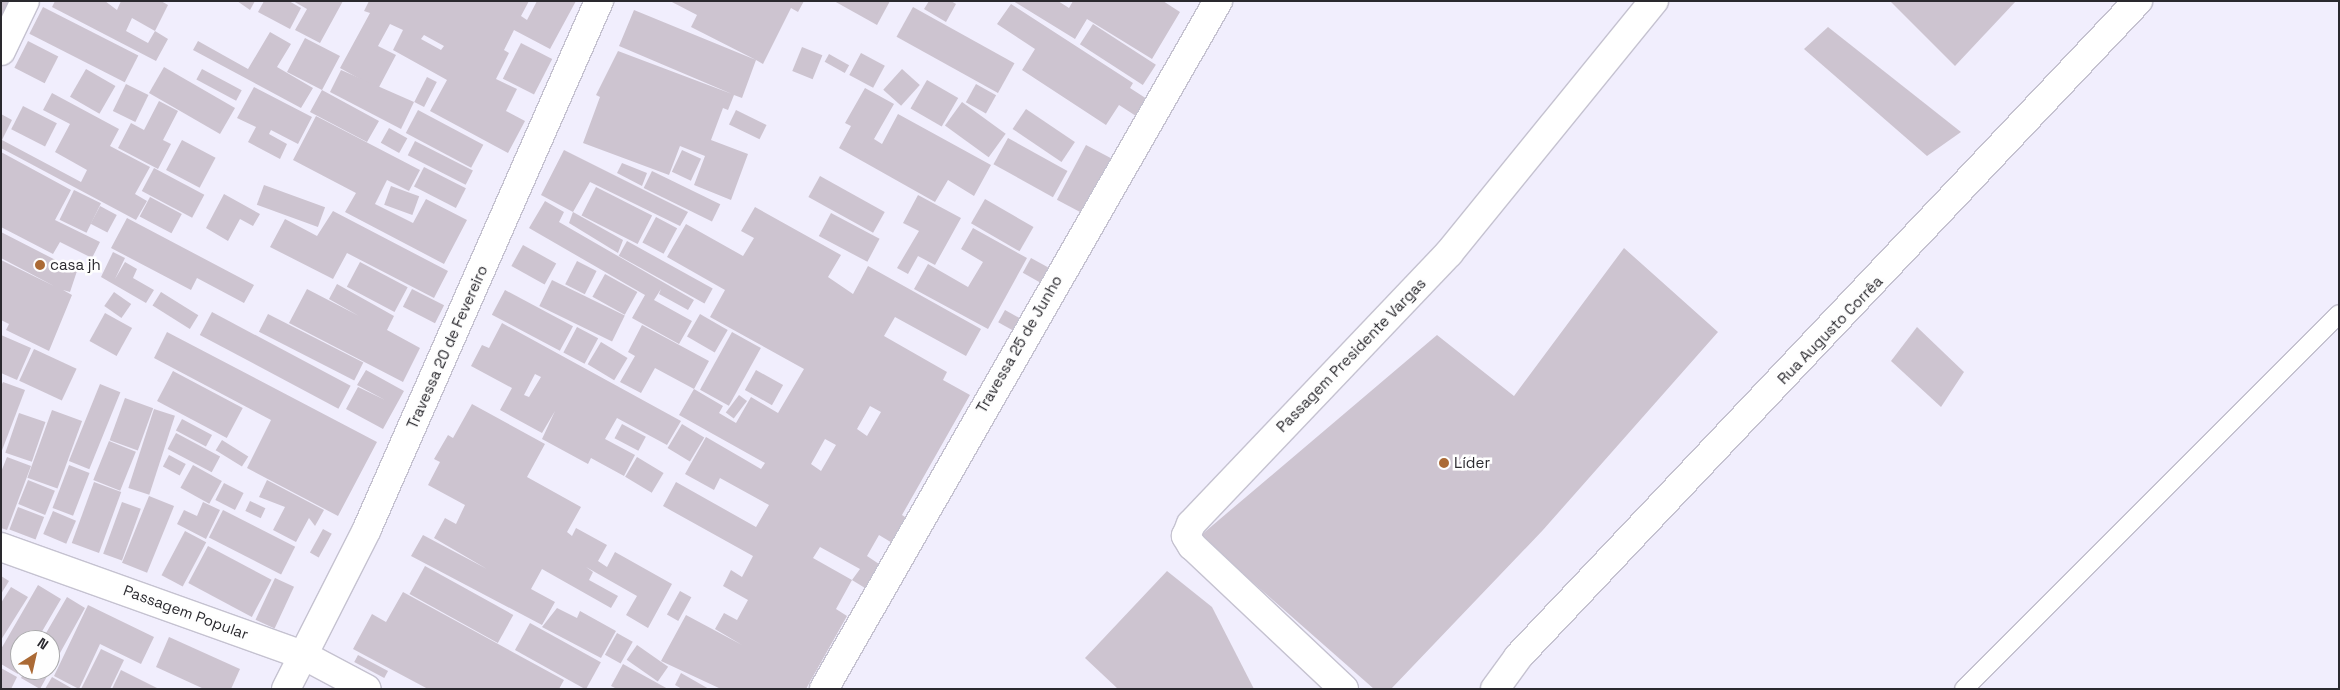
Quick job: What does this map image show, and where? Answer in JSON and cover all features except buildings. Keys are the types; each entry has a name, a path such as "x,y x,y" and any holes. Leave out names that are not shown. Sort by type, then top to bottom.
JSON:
{"street":[{"path":"1,51 25,1"},
{"name":"Travessa 20 de Fevereiro","path":"286,689 368,529 599,1"},
{"name":"Travessa 25 de Junho","path":"824,689 1218,1"},
{"name":"Passagem Presidente Vargas","path":"1344,689 1192,546 1186,536 1191,524 1449,253 1654,1"},
{"name":"Rua Augusto Corrêa","path":"1495,689 1518,657 2130,4"},
{"name":"Passagem Popular","path":"1,547 303,655 367,689"},
{"path":"1513,689 1518,657"}],"lane":[{"path":"1964,689 2339,314"}],"place":[{"name":"casa jh","path":"40,265"},
{"name":"Líder","path":"1444,463"}]}
